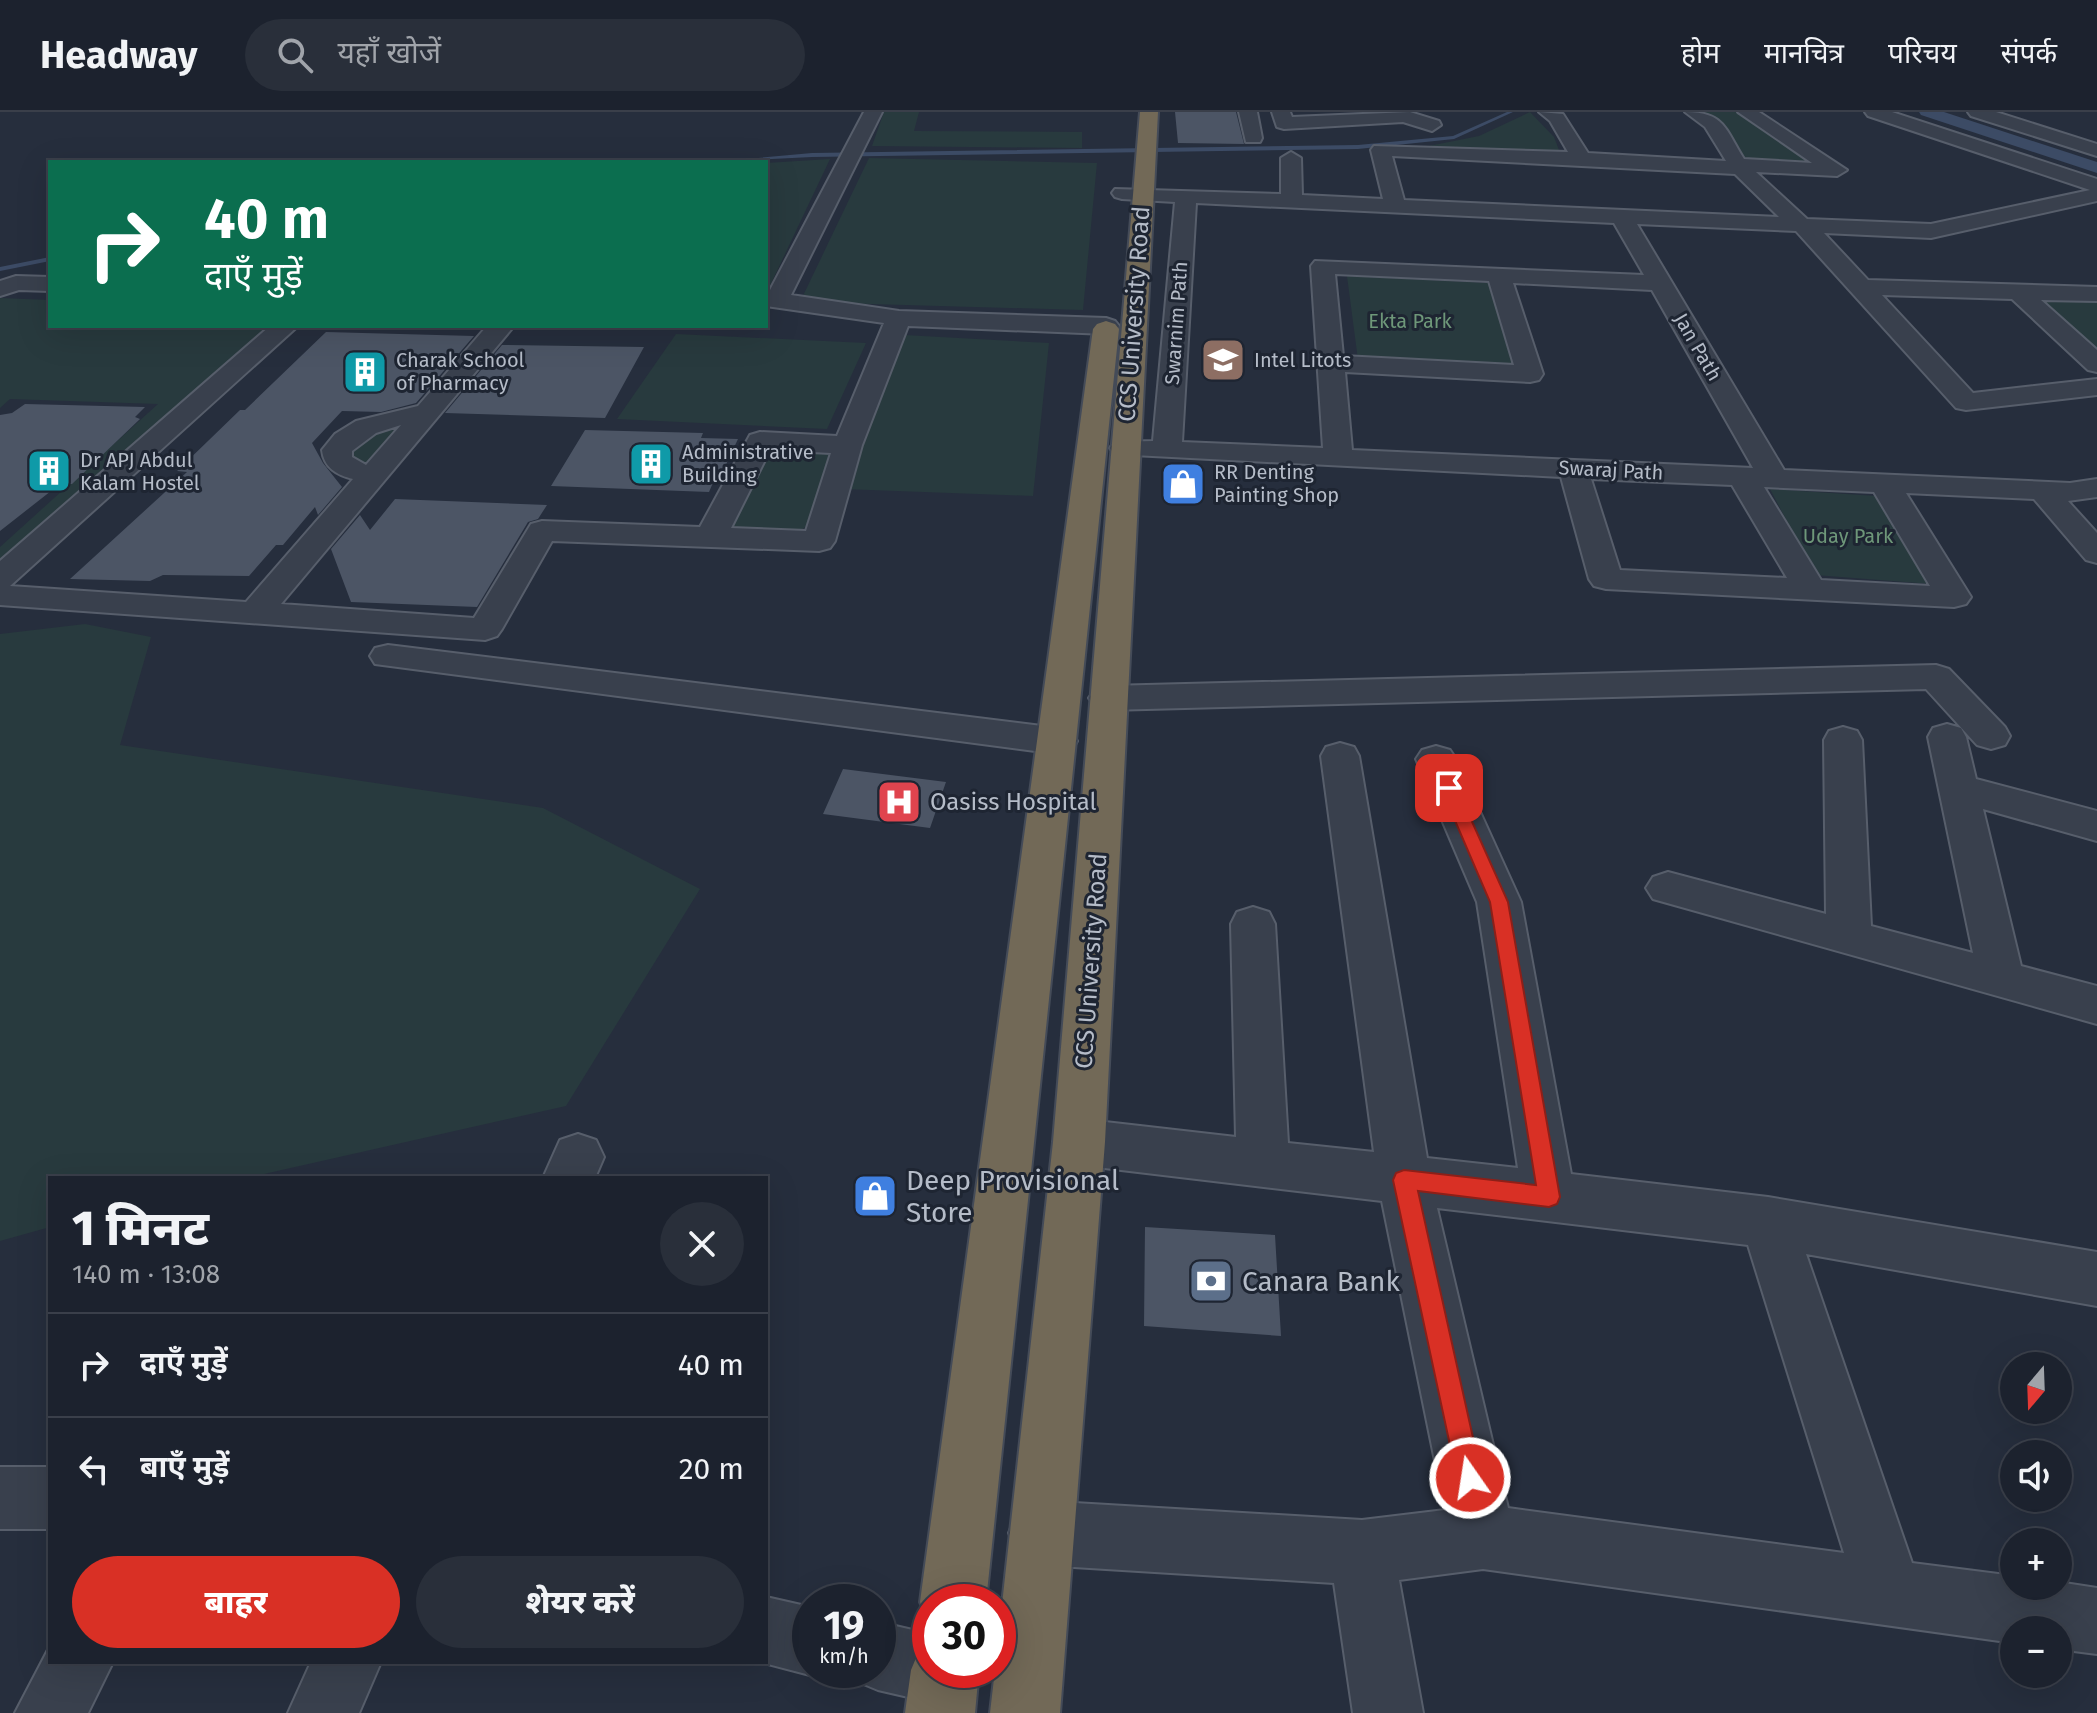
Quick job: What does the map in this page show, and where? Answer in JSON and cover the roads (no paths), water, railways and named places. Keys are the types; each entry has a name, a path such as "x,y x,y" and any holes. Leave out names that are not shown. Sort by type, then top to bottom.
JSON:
{"highway":[{"name":"CCS University Road","path":"1025,1713 1079,1142 1108,698 1145,449 1150,195 1142,140"},
{"name":"CCS University Road","path":"955,1584 1106,326 1150,195"},
{"path":"940,1713 942,1688"}],"street":[{"path":"873,112 775,302 899,318 1106,326"},
{"path":"1248,112 1253,138"},
{"path":"1281,112 1284,123 1404,116 1432,125"},
{"path":"1548,112 1557,118 1582,159"},
{"path":"1694,112 1712,123 1740,166 1810,232 1966,402 2097,387"},
{"path":"1395,206 1381,150 1837,170 1747,112"},
{"path":"1855,112 1908,144"},
{"path":"1874,112 2097,186"},
{"path":"1977,112 2097,150"},
{"path":"1948,158 1989,150"},
{"path":"1291,158 1292,201"},
{"path":"1150,195 1622,217 1810,232 1931,231 2097,195"},
{"name":"Jan Path","path":"1622,217 1660,283 1758,477 1809,588"},
{"path":"1338,458 1323,266 1660,283"},
{"path":"1330,363 1530,374 1499,275"},
{"path":"0,289 16,283 48,284"},
{"path":"1860,287 2097,294"},
{"path":"2020,293 2097,364"},
{"path":"0,595 485,629 542,531 819,541 848,445 899,318"},
{"path":"0,578 283,328"},
{"path":"255,613 499,328"},
{"path":"373,475 351,470 338,460 337,450 346,437 366,426 399,416 427,413"},
{"path":"711,537 760,441 848,445"},
{"name":"Swaraj Path","path":"1145,449 2043,491 2070,492 2097,488"},
{"path":"1573,468 1606,579 1954,597 1884,483"},
{"path":"2043,491 2097,553"},
{"path":"388,656 1058,741"},
{"path":"1108,698 1936,677 1991,736"},
{"path":"1947,737 2001,978"},
{"path":"1843,740 1849,937"},
{"path":"1340,756 1404,1180 1483,1537"},
{"path":"1436,759 1499,902 1549,1197"},
{"path":"1958,788 2097,826"},
{"path":"1668,888 2097,1005"},
{"path":"1253,924 1263,1163"},
{"path":"1079,1142 1768,1222 2097,1279"},
{"path":"1768,1222 1889,1593"},
{"path":"0,1498 48,1498"},
{"path":"1041,1533 1362,1552 1483,1537 2097,1621"},
{"path":"1362,1552 1388,1713"},
{"path":"768,1631 792,1637"},
{"path":"50,1713 78,1664"},
{"path":"323,1713 346,1664"}],"waterway":[{"path":"744,160 812,155 1358,147 1454,137 1511,112"},
{"path":"1927,112 2097,168"},
{"path":"0,269 48,259"}],"place":[{"name":"Intel Litots","path":"1223,360"},
{"name":"Charak School of Pharmacy","path":"365,372"},
{"name":"Administrative Building","path":"651,464"},
{"name":"Dr APJ Abdul Kalam Hostel","path":"49,471"},
{"name":"RR Denting Painting Shop","path":"1183,484"},
{"name":"Oasiss Hospital","path":"899,802"},
{"name":"Deep Provisional Store","path":"875,1196"},
{"name":"Canara Bank","path":"1211,1281"}],"park label":[{"name":"Ekta Park","path":"1410,321"},
{"name":"Uday Park","path":"1848,536"}]}
